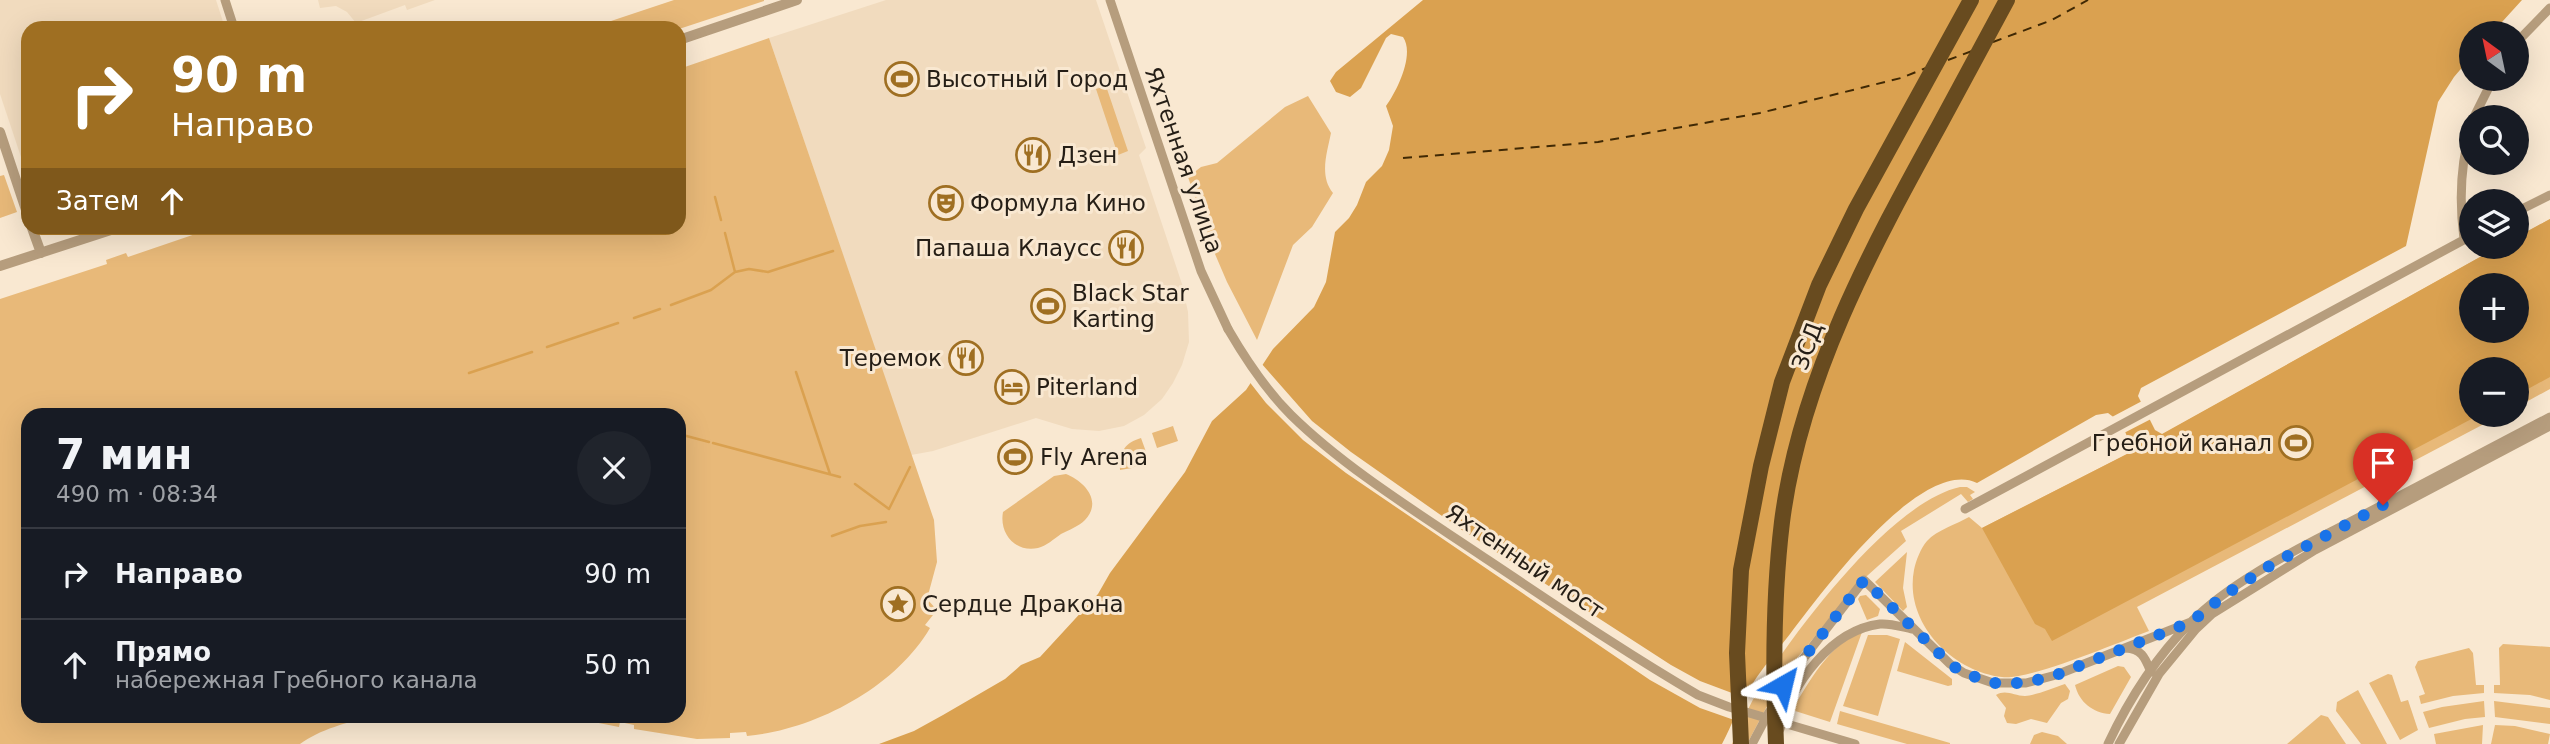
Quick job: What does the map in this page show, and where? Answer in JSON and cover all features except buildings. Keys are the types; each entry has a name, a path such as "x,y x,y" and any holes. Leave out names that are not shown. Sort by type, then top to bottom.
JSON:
{"highway":[{"name":"ЗСД","path":"1741,744 1737,653 1741,570 1782,382 1819,285 1856,209 1971,0"},
{"name":"ЗСД","path":"1776,744 1773,657 1782,521 1805,417 1850,296 1871,251 2007,0"}],"street":[{"path":"225,0 232,21"},
{"path":"686,38 797,0"},
{"name":"Яхтенная улица","path":"1110,0 1201,271 1228,330"},
{"path":"2529,30 2550,8"},
{"path":"0,132 21,195"},
{"path":"2529,206 2550,195"},
{"path":"35,235 41,253"},
{"path":"0,267 96,235"},
{"path":"1965,509 2459,243"},
{"name":"Яхтенный мост","path":"1228,330 1272,394 1308,430 1360,471 1532,590 1698,695 1728,707 1855,744"},
{"path":"2108,744 2127,707 2195,624 2226,594 2271,565 2550,417"},
{"path":"1752,744 1783,685 1864,580 1950,664 1964,673 1993,683 2026,683 2056,675 2195,624 2315,550 2550,426"},
{"path":"1781,744 1778,739 1785,710 1836,641 1855,630 1882,624 1913,629"},
{"path":"2124,648 2144,655 2153,674"},
{"path":"2119,744 2153,674"}],"shaded area":[{"path":"0,0 216,0 223,21 21,21 21,157 0,94"},
{"path":"318,0 435,0 407,10 405,5 361,21 354,21 347,12 336,6 320,8"},
{"path":"674,0 764,0 686,27 686,21 611,21"},
{"path":"886,0 1096,0 1146,148 1139,155 1182,284 1188,312 1189,342 1182,365 1162,399 1144,415 1124,426 1099,431 1072,429 1036,418 933,451 911,455 769,38"},
{"path":"1423,0 2522,0 2503,21 2459,21 2459,71 2438,102 2406,246 2141,388 2138,396 2155,430 2162,434 2476,259 2529,259 2529,230 2550,219 2550,377 2529,388 2529,357 2459,357 2459,426 2052,641 2045,629 2035,624 1982,528 2129,453 2127,435 2117,421 2108,413 2096,415 1977,483 1954,480 1928,490 1901,509 1847,562 1755,679 1722,744 879,744 914,731 1005,679 1021,665 1040,657 1098,594 1110,573 1185,472 1212,421 1246,390 1273,349 1314,307 1326,282 1335,232 1349,218 1366,182 1382,166 1389,150 1393,126 1386,106 1406,62 1406,44 1403,37 1391,34 1386,38 1361,88 1350,97 1336,92 1330,81 1336,72"},
{"path":"769,38 934,520 937,562 927,599 937,610 925,625 930,628 915,650 896,669 874,687 825,715 773,732 747,736 746,732 730,733 730,738 697,739 634,729 634,725 625,723 686,723 686,408 21,408 21,723 348,723 325,730 300,744 0,744 0,299 107,264 106,260 126,253 128,257 192,235 686,235 686,67"},
{"path":"1106,86 1128,151 1118,155 1096,89"},
{"path":"1308,96 1331,133 1325,172 1333,193 1312,227 1293,245 1257,340 1212,247 1188,177 1201,167 1217,163 1285,107"},
{"path":"4,175 17,212 0,218 0,176"},
{"name":"Гребной канал","path":"2550,219 2550,389 2529,400 2529,357 2459,357 2459,427 2478,427 2137,607 2149,631 2052,667 2015,677 1983,673 1965,665 1935,641 1916,608 1913,589 1917,558 1927,541 1969,517 1982,528 2129,453 2477,259 2529,259 2529,230"},
{"path":"1173,426 1178,441 1157,448 1152,433"},
{"path":"1141,438 1149,460 1120,470 1124,449"},
{"path":"1066,474 1079,481 1092,499 1090,513 1085,520 1041,547 1030,549 1010,540 1002,520 1003,512 1054,476"},
{"path":"1967,487 1975,492 1970,495 1973,499 1968,502 1961,494 1901,531 1906,541 1858,584 1784,674 1747,744 1732,744 1766,677 1803,625 1852,566 1907,515 1934,497"},
{"path":"1907,552 1903,588 1907,607 1903,611 1875,582"},
{"path":"1866,595 1880,609 1878,616 1867,620 1858,599"},
{"path":"1862,632 1830,722 1792,710 1821,665 1840,645"},
{"path":"1868,635 1887,635 1900,639 1878,716 1843,706"},
{"path":"1905,642 1952,679 1952,685 1897,671"},
{"path":"2503,644 2550,647 2550,700 2530,695 2494,693 2494,685 2500,685 2499,648"},
{"path":"2469,648 2473,653 2476,685 2484,685 2484,693 2453,696 2421,704 2419,696 2425,694 2415,667 2418,661"},
{"path":"2118,666 2124,667 2131,677 2110,714 2093,709 2080,697 2075,685"},
{"path":"2388,674 2392,675 2401,702 2408,700 2418,730 2400,740 2369,683"},
{"path":"2065,684 2070,691 2068,699 2061,703 2047,723 2031,719 2016,724 2007,723 2004,716 2006,708 1996,695 2030,695"},
{"path":"2358,690 2387,744 2361,744 2336,711 2337,702"},
{"path":"2484,701 2485,717 2429,728 2423,712 2442,707"},
{"path":"2494,701 2550,708 2550,724 2495,717"},
{"path":"1840,711 1950,744 1907,744 1837,724"},
{"path":"2321,715 2328,717 2346,744 2287,744"},
{"path":"599,723 620,723 619,727"},
{"path":"2483,725 2482,744 2436,744 2434,734"},
{"path":"2495,725 2515,726 2550,734 2548,744 2491,744"},
{"path":"2042,732 2058,736 2067,744 2030,744 2034,735"}],"pier":[{"path":"1261,363 1312,421 1351,452 1462,530 1671,665 1700,681 1748,699 1737,721 1700,708 1650,680 1346,473 1303,440 1266,403 1248,380"},
{"path":"2144,400 2153,418 2122,434 2110,418"}],"waterway":[{"path":"715,197 721,220"},
{"path":"725,233 735,272"},
{"path":"671,305 711,290 735,272 749,269 768,272 833,251"},
{"path":"634,318 660,309"},
{"path":"547,347 618,323"},
{"path":"469,373 532,352"},
{"path":"796,372 830,474"},
{"path":"686,436 709,442"},
{"path":"713,443 840,477"},
{"path":"855,484 889,509 910,467"},
{"path":"832,536 860,526 886,522"}],"ferry route":[{"path":"1993,42 2052,20 2088,0"},
{"path":"1948,60 1972,51"},
{"path":"1403,158 1598,142 1760,113 1901,78 1926,68"}],"place":[{"name":"Высотный Город","path":"902,79"},
{"name":"Дзен","path":"1033,155"},
{"name":"Формула Кино","path":"946,203"},
{"name":"Папаша Клаусс","path":"1126,248"},
{"name":"Black Star Karting","path":"1048,306"},
{"name":"Теремок","path":"966,358"},
{"name":"Piterland","path":"1012,387"},
{"name":"Гребной канал","path":"2296,443"},
{"name":"Fly Arena","path":"1015,457"},
{"name":"Сердце Дракона","path":"898,604"}],"route":[{"path":"1783,685 1864,580 1928,644 1964,673 1993,683 2026,683 2056,675 2191,622 2206,608 2271,565 2383,505"}]}
